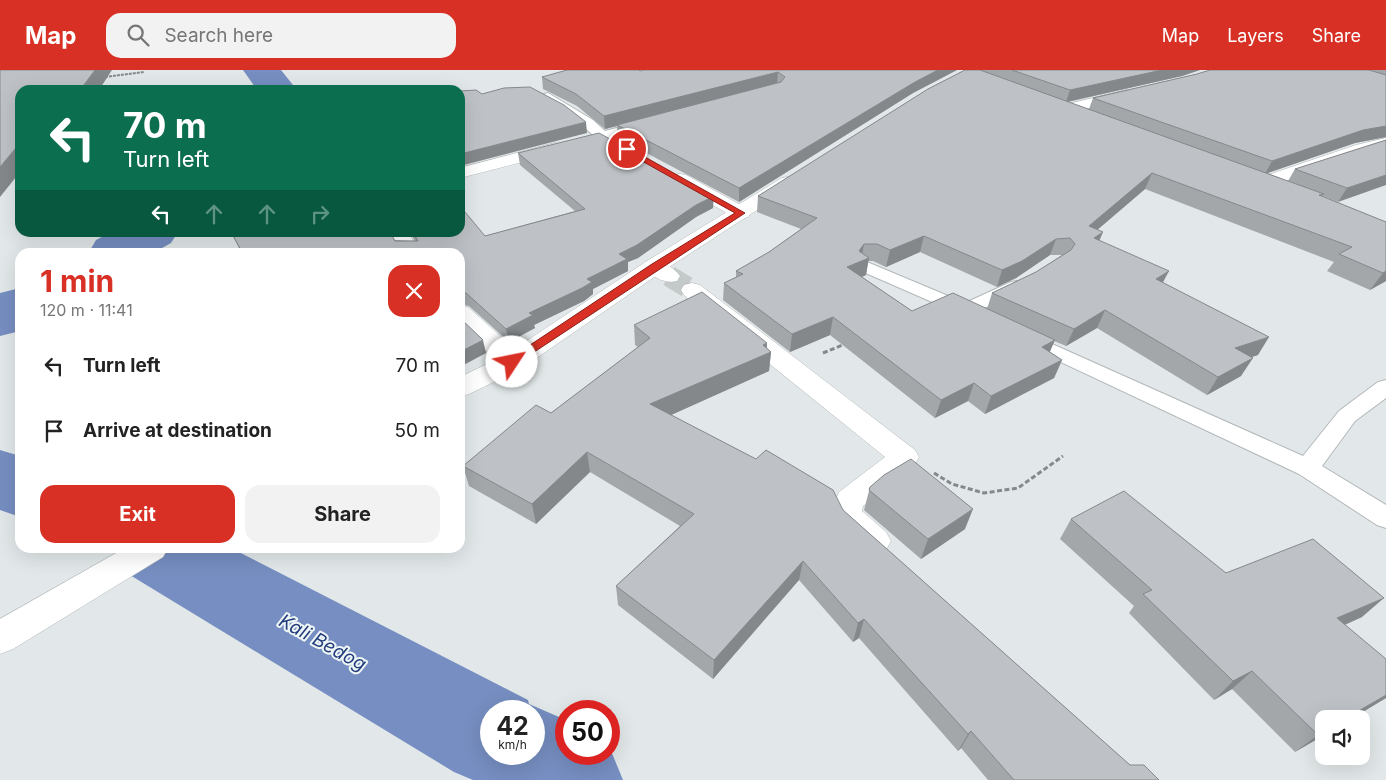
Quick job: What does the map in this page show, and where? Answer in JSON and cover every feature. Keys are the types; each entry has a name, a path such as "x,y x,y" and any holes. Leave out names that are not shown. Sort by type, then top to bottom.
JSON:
{"street":[{"path":"1065,109 1139,92"},
{"path":"1048,103 1092,119"},
{"path":"593,138 628,150"},
{"path":"1265,182 1362,148 1386,143"},
{"path":"465,172 567,145"},
{"path":"662,169 741,213"},
{"path":"465,386 512,362 662,271 741,213 805,171"},
{"path":"1247,176 1291,192"},
{"path":"401,237 408,248"},
{"path":"692,290 789,368 905,457 850,500 846,511 851,520 900,562"},
{"path":"465,317 512,362"},
{"path":"0,638 144,553"}],"lane":[{"path":"537,92 577,115 593,138 663,120"},
{"path":"867,267 966,310 1307,468 1386,518"},
{"path":"966,310 1030,279"},
{"path":"1307,468 1347,416 1386,387"}],"path":[{"path":"106,77 144,72"},
{"path":"789,368 851,342"},
{"path":"905,457 952,484 984,493 1018,488 1062,456"}],"building":[{"path":"0,70 95,70 84,85 15,85 15,149 0,167"},
{"path":"567,70 938,70 739,188 617,125 781,82 785,77 778,72 604,116 576,94 542,77"},
{"path":"965,70 980,70 1324,194 1319,195 1386,222 1386,271 1383,273 1339,254 1352,247 1152,173 1089,226 1103,232 1094,238 1169,271 1156,279 1269,337 1235,348 1253,358 1218,377 1105,310 1074,329 992,293 1036,272 1071,250 1075,244 1070,238 1056,239 1022,261 1002,270 924,236 890,250 877,244 864,244 859,251 869,258 847,267 912,311 953,293 1055,340 1042,347 1062,360 991,396 974,383 941,400 833,317 792,334 724,283 743,274 736,271 769,252 817,218 758,196 928,89"},
{"path":"1012,70 1162,70 1070,90"},
{"path":"1210,70 1369,70 1386,75 1386,126 1363,130 1272,161 1093,98"},
{"path":"530,87 564,105 586,122 465,153 465,91 476,90 482,94 504,88"},
{"path":"599,133 714,196 696,205 637,245 619,254 627,259 587,279 592,282 529,313 533,315 506,329 465,293 465,248 240,248 234,237 393,237 395,241 418,241 416,237 465,237 465,212 485,236 585,209 518,153"},
{"path":"1386,140 1386,175 1347,188 1295,169"},
{"path":"702,292 767,343 763,345 771,352 650,404 756,459 766,450 833,490 843,510 1130,765 1144,765 1159,780 1014,780 971,731 968,734 864,619 858,623 803,561 714,660 616,586 694,514 587,452 532,504 465,467 465,464 536,405 551,413 650,338 634,325"},
{"path":"465,323 483,340 465,349"},
{"path":"911,459 973,509 928,539 869,490 884,475"},
{"path":"1124,491 1226,573 1313,539 1384,598 1337,618 1386,659 1386,695 1360,710 1315,710 1315,732 1252,671 1233,681 1143,594 1152,590 1071,519"}],"waterway":[{"name":"Kali Bedog","path":"262,70 273,85"},
{"name":"Kali Bedog","path":"123,248 143,237"},
{"name":"Kali Bedog","path":"0,317 15,309"},
{"name":"Kali Bedog","path":"0,479 15,485"},
{"name":"Kali Bedog","path":"164,553 480,730"},
{"name":"Kali Bedog","path":"542,765 569,780"}],"tunnel":[{"path":"669,276 692,290"}],"route":[{"path":"512,362 655,266 741,213 627,149"}]}
